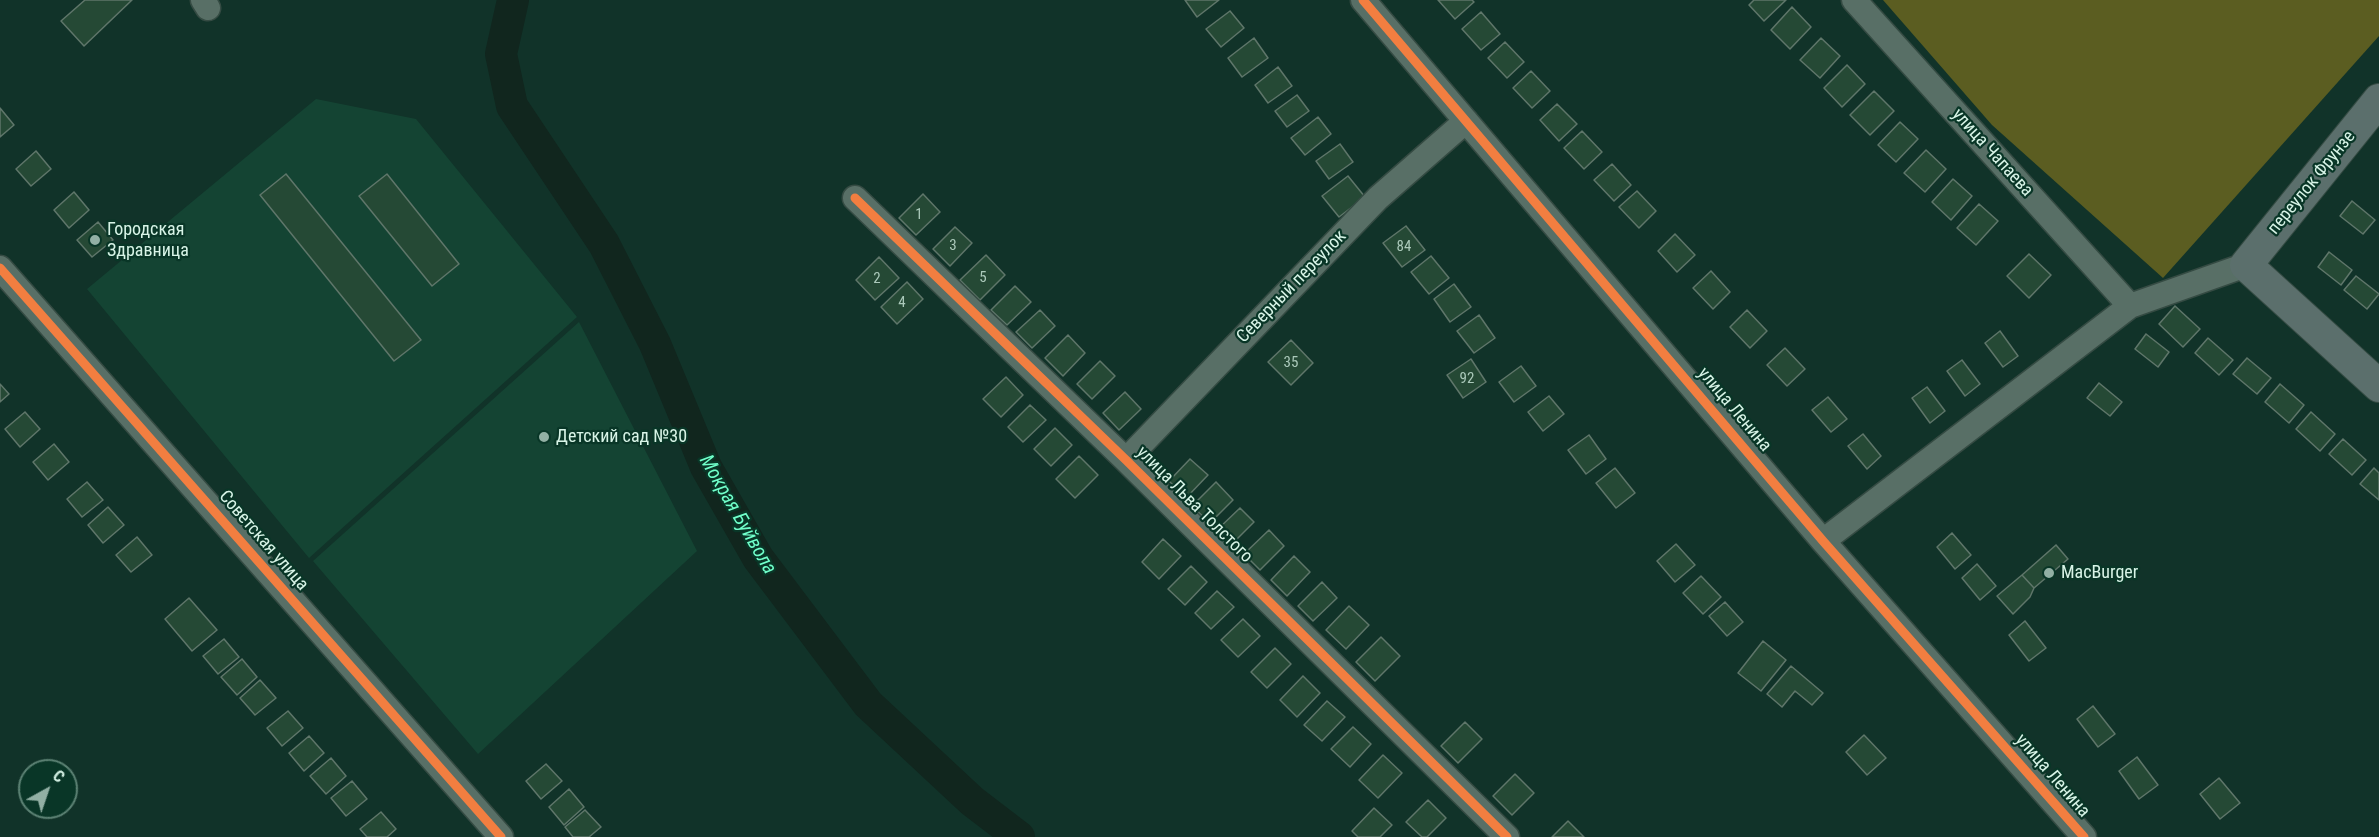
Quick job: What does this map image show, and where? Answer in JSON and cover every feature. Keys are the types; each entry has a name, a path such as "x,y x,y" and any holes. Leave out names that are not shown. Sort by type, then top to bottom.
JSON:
{"main road":[{"name":"переулок Фрунзе","path":"2246,266 2379,100"},
{"path":"2246,266 2379,386"}],"street":[{"name":"улица Ленина","path":"1363,0 1823,541 2084,837"},
{"name":"улица Чапаева","path":"1854,0 2130,306"},
{"name":"Северный переулок","path":"1125,460 1378,198 1466,121"},
{"name":"улица Льва Толстого","path":"855,198 1125,460 1507,837"},
{"path":"1823,541 2130,306 2246,266"},
{"name":"Советская улица","path":"0,268 501,837"}],"shaded area":[{"path":"1883,0 2379,0 2379,36 2163,278 1992,125"},
{"path":"316,99 416,119 577,317 309,558 87,289"},
{"name":"Детский сад №30","path":"579,322 697,551 478,754 313,561"}],"building":[{"path":"85,0 132,0 84,46 61,21"},
{"path":"1185,0 1219,0 1197,17"},
{"path":"1438,0 1472,0 1474,2 1455,19"},
{"path":"1754,0 1786,0 1764,21 1749,5"},
{"path":"1792,7 1811,27 1790,49 1771,30"},
{"path":"1230,11 1244,28 1221,47 1206,29"},
{"path":"1481,12 1500,34 1481,50 1462,29"},
{"path":"1254,38 1268,58 1242,77 1228,58"},
{"path":"1821,38 1840,56 1820,78 1800,60"},
{"path":"1505,42 1524,62 1507,78 1488,58"},
{"path":"1847,65 1865,84 1842,107 1824,88"},
{"path":"1278,67 1292,86 1268,103 1255,85"},
{"path":"1531,71 1550,91 1532,108 1513,88"},
{"path":"1874,91 1894,111 1870,135 1850,115"},
{"path":"1297,95 1309,111 1287,127 1275,111"},
{"path":"1557,104 1577,124 1559,141 1540,120"},
{"path":"0,108 14,125 0,137"},
{"path":"1318,117 1331,134 1305,155 1291,138"},
{"path":"1900,122 1918,139 1896,162 1878,145"},
{"path":"1582,131 1602,152 1584,169 1564,148"},
{"path":"1340,144 1353,162 1329,179 1316,161"},
{"path":"1926,150 1946,169 1925,192 1904,173"},
{"path":"36,151 51,169 31,186 16,169"},
{"path":"1612,164 1631,185 1614,201 1594,180"},
{"path":"286,174 421,340 394,361 260,195"},
{"path":"387,174 459,264 432,286 359,196"},
{"path":"1348,176 1365,197 1339,217 1322,196"},
{"path":"1953,179 1972,196 1951,220 1932,202"},
{"path":"1637,191 1656,211 1639,228 1619,207"},
{"path":"74,192 89,210 69,228 54,210"},
{"path":"923,194 940,212 916,235 899,218"},
{"path":"2352,201 2375,220 2363,234 2340,216"},
{"path":"1979,204 1998,221 1976,245 1957,228"},
{"name":"Городская Здравница","path":"98,222 113,240 92,257 77,240"},
{"path":"1406,226 1425,250 1402,267 1383,243"},
{"path":"955,227 972,243 950,266 933,249"},
{"path":"1675,234 1695,255 1677,272 1658,251"},
{"path":"2329,252 2352,270 2341,285 2318,267"},
{"path":"2029,254 2051,275 2029,298 2007,276"},
{"path":"986,255 1005,275 980,300 960,280"},
{"path":"1431,256 1449,278 1429,294 1411,272"},
{"path":"879,257 899,278 875,300 856,280"},
{"path":"1711,271 1730,292 1713,309 1693,288"},
{"path":"2356,276 2379,294 2367,309 2344,290"},
{"path":"907,282 923,299 897,324 881,307"},
{"path":"1454,284 1471,307 1450,322 1434,299"},
{"path":"1015,286 1031,302 1007,325 991,310"},
{"path":"2175,306 2200,329 2183,347 2159,324"},
{"path":"1040,310 1055,326 1032,348 1016,332"},
{"path":"1747,310 1767,331 1750,348 1730,327"},
{"path":"1479,315 1495,338 1474,353 1457,331"},
{"path":"2000,331 2018,356 2003,367 1985,343"},
{"path":"2146,334 2169,352 2158,367 2135,349"},
{"path":"1068,335 1085,353 1063,376 1045,358"},
{"path":"2208,338 2233,360 2219,375 2195,353"},
{"path":"1291,340 1313,363 1291,385 1268,362"},
{"path":"1785,348 1805,369 1787,386 1767,365"},
{"path":"2247,358 2271,378 2257,394 2233,374"},
{"path":"1471,359 1486,382 1463,398 1447,375"},
{"path":"1962,360 1980,384 1965,396 1947,371"},
{"path":"1100,361 1115,376 1092,399 1077,384"},
{"path":"1521,366 1536,386 1514,402 1499,382"},
{"path":"1006,377 1023,395 1001,417 983,399"},
{"path":"2099,383 2122,402 2110,416 2087,398"},
{"path":"0,384 9,394 0,402"},
{"path":"2280,384 2304,405 2289,423 2265,402"},
{"path":"1927,387 1945,411 1930,423 1912,398"},
{"path":"1125,392 1141,409 1119,430 1103,413"},
{"path":"1549,396 1564,414 1543,431 1528,412"},
{"path":"1828,397 1847,419 1831,432 1812,410"},
{"path":"1030,405 1046,420 1023,442 1008,427"},
{"path":"25,412 40,429 20,447 5,429"},
{"path":"2311,412 2335,434 2320,451 2296,429"},
{"path":"1055,428 1072,445 1051,466 1034,449"},
{"path":"1863,434 1881,456 1867,469 1848,446"},
{"path":"1589,435 1606,459 1586,474 1568,450"},
{"path":"2343,439 2366,460 2352,475 2329,454"},
{"path":"54,444 69,462 48,480 33,462"},
{"path":"1079,456 1098,475 1075,498 1056,479"},
{"path":"1190,459 1208,475 1186,498 1169,481"},
{"path":"1615,468 1635,493 1616,508 1596,483"},
{"path":"2374,468 2379,473 2379,500 2360,484"},
{"path":"87,482 103,500 82,517 67,499"},
{"path":"1216,482 1233,500 1210,523 1192,506"},
{"path":"108,507 124,525 103,543 88,525"},
{"path":"1240,508 1254,522 1232,544 1217,530"},
{"path":"1269,530 1284,546 1260,570 1244,554"},
{"path":"1952,533 1971,555 1955,569 1937,547"},
{"path":"137,537 152,555 131,572 116,555"},
{"path":"1163,539 1181,556 1159,579 1142,562"},
{"path":"1676,544 1695,565 1675,582 1657,561"},
{"path":"2056,545 2068,559 2034,588 2022,575"},
{"path":"1294,556 1310,572 1287,596 1271,580"},
{"path":"1977,564 1996,586 1980,600 1962,578"},
{"path":"1191,566 1207,582 1185,605 1168,589"},
{"path":"2022,575 2034,588 2030,597 2013,614 1997,596"},
{"path":"1701,576 1721,597 1703,614 1683,593"},
{"path":"1322,582 1337,598 1313,621 1298,606"},
{"path":"1217,591 1234,607 1211,629 1195,613"},
{"path":"189,598 217,630 192,651 165,619"},
{"path":"1725,602 1743,622 1727,636 1709,616"},
{"path":"1349,606 1369,625 1346,649 1326,630"},
{"path":"1243,619 1260,636 1238,657 1221,640"},
{"path":"2025,621 2046,648 2029,661 2009,635"},
{"path":"1381,637 1400,656 1375,681 1356,662"},
{"path":"224,639 239,657 218,674 203,656"},
{"path":"1763,641 1786,660 1761,691 1738,673"},
{"path":"1275,648 1291,664 1267,688 1251,672"},
{"path":"242,659 257,677 237,695 221,677"},
{"path":"1791,666 1823,693 1812,705 1795,691 1782,707 1767,694"},
{"path":"1303,676 1320,693 1297,717 1280,700"},
{"path":"260,680 276,698 255,715 240,698"},
{"path":"1327,701 1345,717 1322,741 1304,725"},
{"path":"2093,706 2115,734 2098,747 2077,719"},
{"path":"288,711 303,728 282,746 267,728"},
{"path":"1465,722 1482,739 1458,763 1441,746"},
{"path":"1353,727 1371,744 1350,767 1331,749"},
{"path":"1864,735 1886,758 1867,775 1846,752"},
{"path":"309,736 324,753 304,771 289,753"},
{"path":"1383,755 1402,773 1378,798 1359,780"},
{"path":"2137,757 2158,785 2139,799 2119,771"},
{"path":"331,758 346,776 326,794 310,776"},
{"path":"546,764 562,781 541,799 526,781"},
{"path":"1515,774 1534,793 1512,815 1493,796"},
{"path":"2219,778 2240,803 2220,819 2200,794"},
{"path":"352,781 367,799 346,816 331,798"},
{"path":"569,789 584,807 564,825 549,807"},
{"path":"1428,800 1446,818 1427,837 1422,837 1406,822"},
{"path":"1374,808 1392,825 1380,837 1358,837 1352,831"},
{"path":"585,810 601,827 589,837 573,837 565,827"},
{"path":"381,812 396,829 387,837 367,837 360,829"},
{"path":"1568,821 1584,837 1552,837"}],"waterway":[{"name":"Мокрая Буйвола","path":"513,0 501,54 512,106 604,244 655,344 706,467 758,558 868,704 972,801 1019,837"}],"cycle path":[{"path":"1363,0 1823,541 2084,837"},
{"path":"855,198 1126,460 1507,837"},
{"path":"0,268 501,837"}],"place":[{"name":"Городская Здравница","path":"95,240"},
{"name":"Детский сад №30","path":"544,437"},
{"name":"MacBurger","path":"2049,573"}]}
